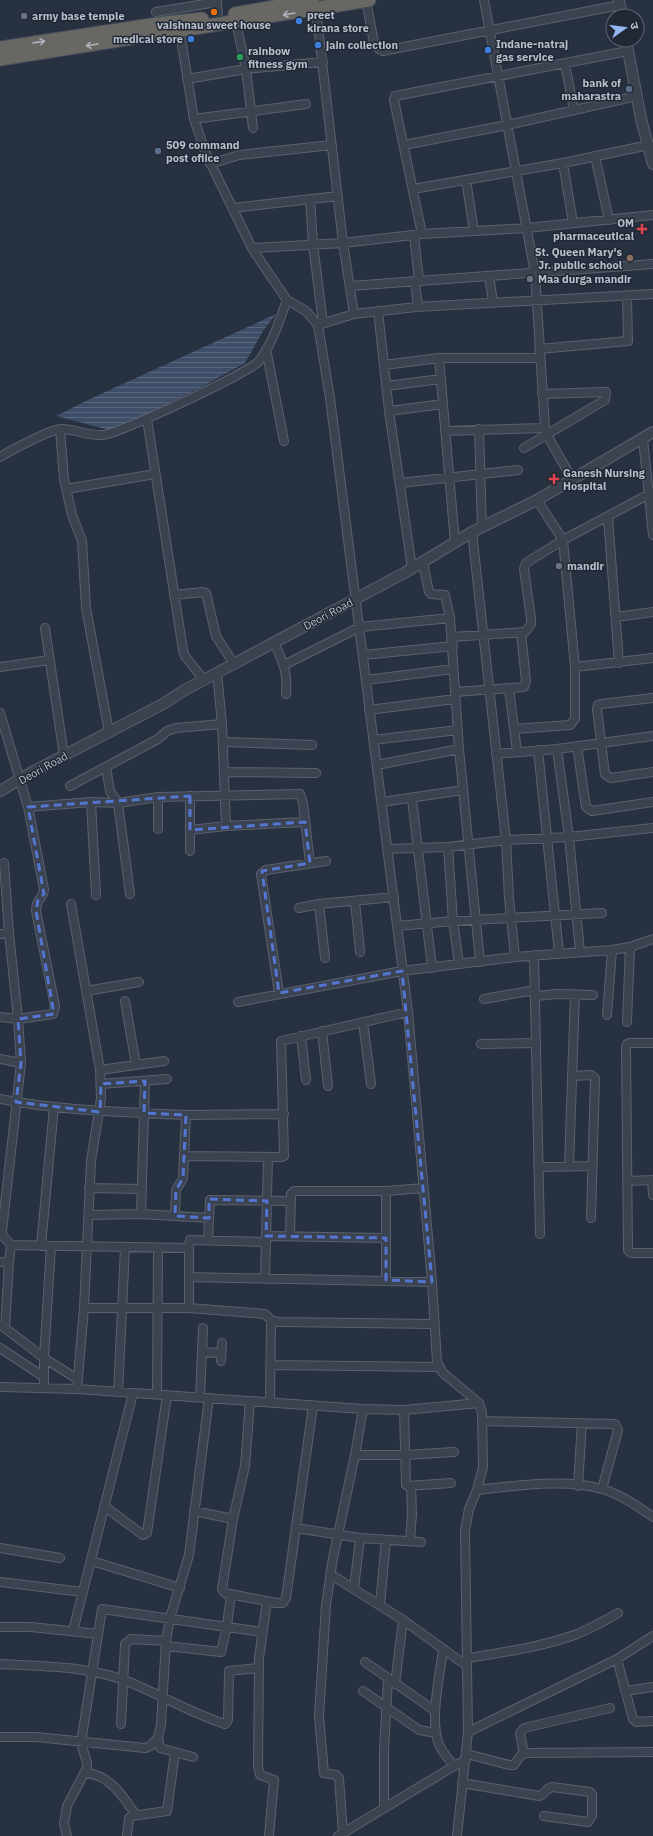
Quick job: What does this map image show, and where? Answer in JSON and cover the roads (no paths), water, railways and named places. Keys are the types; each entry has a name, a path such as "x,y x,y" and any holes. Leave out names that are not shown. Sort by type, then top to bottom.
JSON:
{"highway":[{"path":"0,59 179,26 218,17 259,4 314,4 367,0"},
{"path":"0,48 179,26 236,22 314,4"}],"street":[{"path":"367,0 374,43 383,51 620,2"},
{"path":"484,0 497,78 535,273 538,300 542,394 546,431 572,479"},
{"path":"156,12 217,1 218,17"},
{"path":"314,4 323,62 343,243 354,314"},
{"path":"236,22 246,69 253,128"},
{"path":"179,26 194,119 210,164 252,248 287,300 306,311 320,324"},
{"path":"627,48 641,119 653,164"},
{"path":"418,307 418,235 413,189 394,100 395,96 497,78 628,51"},
{"path":"187,79 246,69 323,62"},
{"path":"565,64 574,110"},
{"path":"404,145 507,125 637,96"},
{"path":"194,119 306,104"},
{"path":"210,164 239,155 332,145"},
{"path":"413,189 563,163 649,145"},
{"path":"595,156 609,220"},
{"path":"563,163 573,223"},
{"path":"466,180 474,231"},
{"path":"232,208 338,196"},
{"path":"310,200 320,324 360,627 369,710 408,1012 432,1282 434,1324 439,1367 479,1404 482,1413 483,1467 477,1490 469,1509 465,1531 468,1732 457,1836"},
{"path":"252,248 343,243 418,235 527,228 653,215"},
{"path":"350,286 653,264"},
{"path":"489,276 493,302"},
{"path":"320,324 354,314 418,307 653,294"},
{"path":"539,349 628,341 627,296"},
{"path":"0,457 17,447 60,429 91,435 113,433 147,419 221,383 258,362 272,338 287,300"},
{"path":"378,311 389,411 412,568"},
{"path":"266,349 284,441"},
{"path":"384,365 439,358 540,358"},
{"path":"439,358 455,543"},
{"path":"386,386 441,379"},
{"path":"524,448 546,431 605,400 606,392 542,394"},
{"path":"389,411 443,404"},
{"path":"147,419 183,650 185,656 204,680"},
{"path":"60,429 64,479 72,515 82,541 86,608 109,732"},
{"path":"445,431 480,429 546,431"},
{"path":"480,429 480,474 477,530 484,635 506,840 515,957"},
{"name":"Deori Road","path":"0,791 423,562 477,530 538,500 653,432"},
{"path":"643,439 651,493 653,535"},
{"path":"400,482 518,470"},
{"path":"66,488 155,474"},
{"path":"452,637 521,632 528,628 531,620 524,569 526,563 563,540 651,493"},
{"path":"514,729 570,725 575,720 575,667 563,540 538,500"},
{"path":"608,517 619,663"},
{"path":"423,562 429,592 432,594 445,595 450,618 459,749 480,962"},
{"path":"174,595 206,593 216,636 234,664"},
{"path":"616,617 653,612"},
{"path":"284,665 360,627 450,618"},
{"path":"44,628 64,756"},
{"path":"369,710 455,695 490,690 520,688 526,684 521,632"},
{"path":"274,642 287,675 286,694"},
{"path":"363,655 453,646"},
{"path":"575,667 653,658"},
{"path":"0,667 50,660"},
{"path":"366,680 453,669"},
{"path":"217,673 222,724 226,795 226,826"},
{"path":"509,688 517,752"},
{"path":"653,698 598,705 597,709 604,771 608,777 653,772"},
{"path":"0,713 28,807 44,889 43,895 38,900 36,911 55,1006 53,1014 18,1019 0,1017"},
{"path":"70,786 170,730 222,724"},
{"path":"373,740 458,730"},
{"path":"496,754 557,749 653,736"},
{"path":"223,742 312,745"},
{"path":"577,746 588,810 592,811 653,802"},
{"path":"377,765 459,749"},
{"path":"557,749 569,837 580,952"},
{"path":"538,750 559,953"},
{"path":"106,767 110,791 118,803 130,894"},
{"path":"224,772 316,773"},
{"path":"382,802 412,799 463,790"},
{"path":"28,807 91,802 118,803 190,796 300,794 302,798 310,863"},
{"path":"190,796 190,851"},
{"path":"158,798 158,829"},
{"path":"412,799 432,968"},
{"path":"91,802 96,895"},
{"path":"190,830 226,826 305,822"},
{"path":"387,849 448,847 506,840 569,837 653,828"},
{"path":"448,847 453,920 459,964"},
{"path":"279,993 261,874 266,870 326,861"},
{"path":"4,862 21,1063 2,1231 3,1236 11,1245 189,1248"},
{"path":"299,908 319,904 394,897"},
{"path":"355,901 360,952"},
{"path":"71,904 100,1070 101,1084 100,1112 91,1161 84,1308 77,1389"},
{"path":"319,904 325,958"},
{"path":"397,926 453,920 476,921 602,913"},
{"path":"0,934 9,933"},
{"path":"238,1002 279,993 402,971 534,955 612,950 630,947 653,939"},
{"path":"627,1022 630,947"},
{"path":"607,1015 612,950"},
{"path":"534,955 540,1234"},
{"path":"86,991 139,982"},
{"path":"484,999 535,993 593,995"},
{"path":"569,1166 575,994"},
{"path":"125,1001 136,1065"},
{"path":"185,1156 281,1157 285,1153 280,1043 283,1040 408,1012"},
{"path":"363,1022 372,1084"},
{"path":"322,1031 328,1086"},
{"path":"301,1036 306,1080"},
{"path":"481,1044 536,1043"},
{"path":"653,1043 630,1043 627,1044 626,1047 628,1252 653,1253"},
{"path":"0,1059 21,1063"},
{"path":"100,1070 164,1061"},
{"path":"573,1076 591,1075 595,1078 591,1218"},
{"path":"101,1084 167,1079"},
{"path":"141,1214 145,1081"},
{"path":"0,1099 100,1112 186,1115 284,1114"},
{"path":"41,1246 54,1107"},
{"path":"175,1216 176,1190 183,1178 186,1115"},
{"path":"265,1279 268,1157"},
{"path":"538,1167 593,1166"},
{"path":"627,1182 653,1180 653,1195"},
{"path":"89,1188 142,1189"},
{"path":"290,1236 291,1194 294,1191 386,1191 424,1188"},
{"path":"386,1191 386,1280"},
{"path":"208,1240 210,1200 291,1201"},
{"path":"89,1215 141,1214 209,1218"},
{"path":"189,1308 190,1240 266,1239 290,1236 386,1238"},
{"path":"11,1245 4,1263 3,1326 44,1358 77,1379"},
{"path":"44,1387 44,1358 51,1246"},
{"path":"118,1392 125,1248"},
{"path":"157,1394 158,1248"},
{"path":"189,1277 432,1282"},
{"path":"84,1308 189,1308 265,1314 271,1320 280,1322 434,1324"},
{"path":"270,1402 271,1320"},
{"path":"200,1397 203,1328"},
{"path":"202,1352 221,1357 222,1344"},
{"path":"0,1348 44,1377"},
{"path":"271,1365 439,1367"},
{"path":"0,1387 77,1389 363,1409 404,1410 479,1404"},
{"path":"73,1631 133,1393"},
{"path":"104,1506 143,1535 146,1533 167,1395"},
{"path":"193,1757 160,1748 158,1738 162,1724 166,1644 170,1618 188,1561 209,1398"},
{"path":"250,1401 245,1466 233,1519 222,1586 225,1593 276,1603 285,1601 313,1406"},
{"path":"363,1409 330,1574 321,1681 319,1729 324,1773 339,1778 341,1834 454,1766 466,1757 514,1765 521,1755 524,1754 653,1752"},
{"path":"404,1410 406,1485 451,1484"},
{"path":"482,1421 613,1423 616,1426 618,1434 602,1489"},
{"path":"578,1486 582,1423"},
{"path":"355,1455 406,1455 454,1452"},
{"path":"477,1490 542,1484 602,1489 630,1502 653,1517"},
{"path":"410,1541 412,1514 411,1486"},
{"path":"194,1511 233,1519"},
{"path":"296,1528 360,1538 421,1542"},
{"path":"354,1588 360,1538"},
{"path":"380,1604 386,1540"},
{"path":"0,1548 60,1558"},
{"path":"92,1560 180,1588"},
{"path":"330,1574 380,1604 443,1648 468,1662 575,1634 618,1613"},
{"path":"0,1582 83,1592"},
{"path":"121,1724 125,1644 128,1640 135,1638 219,1653 222,1650 227,1626 231,1594"},
{"path":"267,1601 262,1632 259,1668 258,1769 260,1774 272,1778 275,1784 269,1836"},
{"path":"67,1836 64,1824 67,1806 78,1784 86,1773 87,1763 81,1743 102,1609 262,1632"},
{"path":"395,1684 403,1620"},
{"path":"0,1627 31,1627 98,1634"},
{"path":"468,1732 617,1659 653,1636"},
{"path":"443,1648 435,1711 436,1733 438,1744 454,1766"},
{"path":"617,1659 634,1721 653,1721"},
{"path":"364,1662 435,1711"},
{"path":"0,1664 56,1666 92,1672 123,1680 226,1724 228,1720 229,1671 259,1668"},
{"path":"384,1808 388,1679"},
{"path":"625,1691 653,1687"},
{"path":"363,1691 419,1730 436,1733"},
{"path":"524,1754 520,1733 524,1728 610,1708"},
{"path":"0,1737 36,1738 145,1748 150,1746 158,1738"},
{"path":"127,1836 129,1818 134,1814 163,1813 167,1811 175,1753"},
{"path":"86,1773 97,1775 115,1787 125,1798 134,1814"},
{"path":"462,1783 538,1796 542,1795 552,1786 590,1792 592,1794 592,1816 588,1822 544,1816"}],"water":[{"path":"276,314 263,331 245,363 200,388 145,415 109,430 56,416 92,398"}],"place":[{"name":"vaishnau sweet house","path":"214,12"},
{"name":"army base temple","path":"24,16"},
{"name":"preet kirana store","path":"299,21"},
{"name":"medical store","path":"191,39"},
{"name":"jain collection","path":"318,45"},
{"name":"Indane-natraj gas service","path":"488,50"},
{"name":"rainbow fitness gym","path":"240,57"},
{"name":"bank of maharastra","path":"629,89"},
{"name":"509 command post ofiice","path":"158,151"},
{"name":"OM pharmaceutical","path":"642,229"},
{"name":"St. Queen Mary's Jr. public school","path":"630,258"},
{"name":"Maa durga mandir","path":"530,279"},
{"name":"Ganesh Nursing Hospital","path":"554,479"},
{"name":"mandir","path":"559,566"}]}
